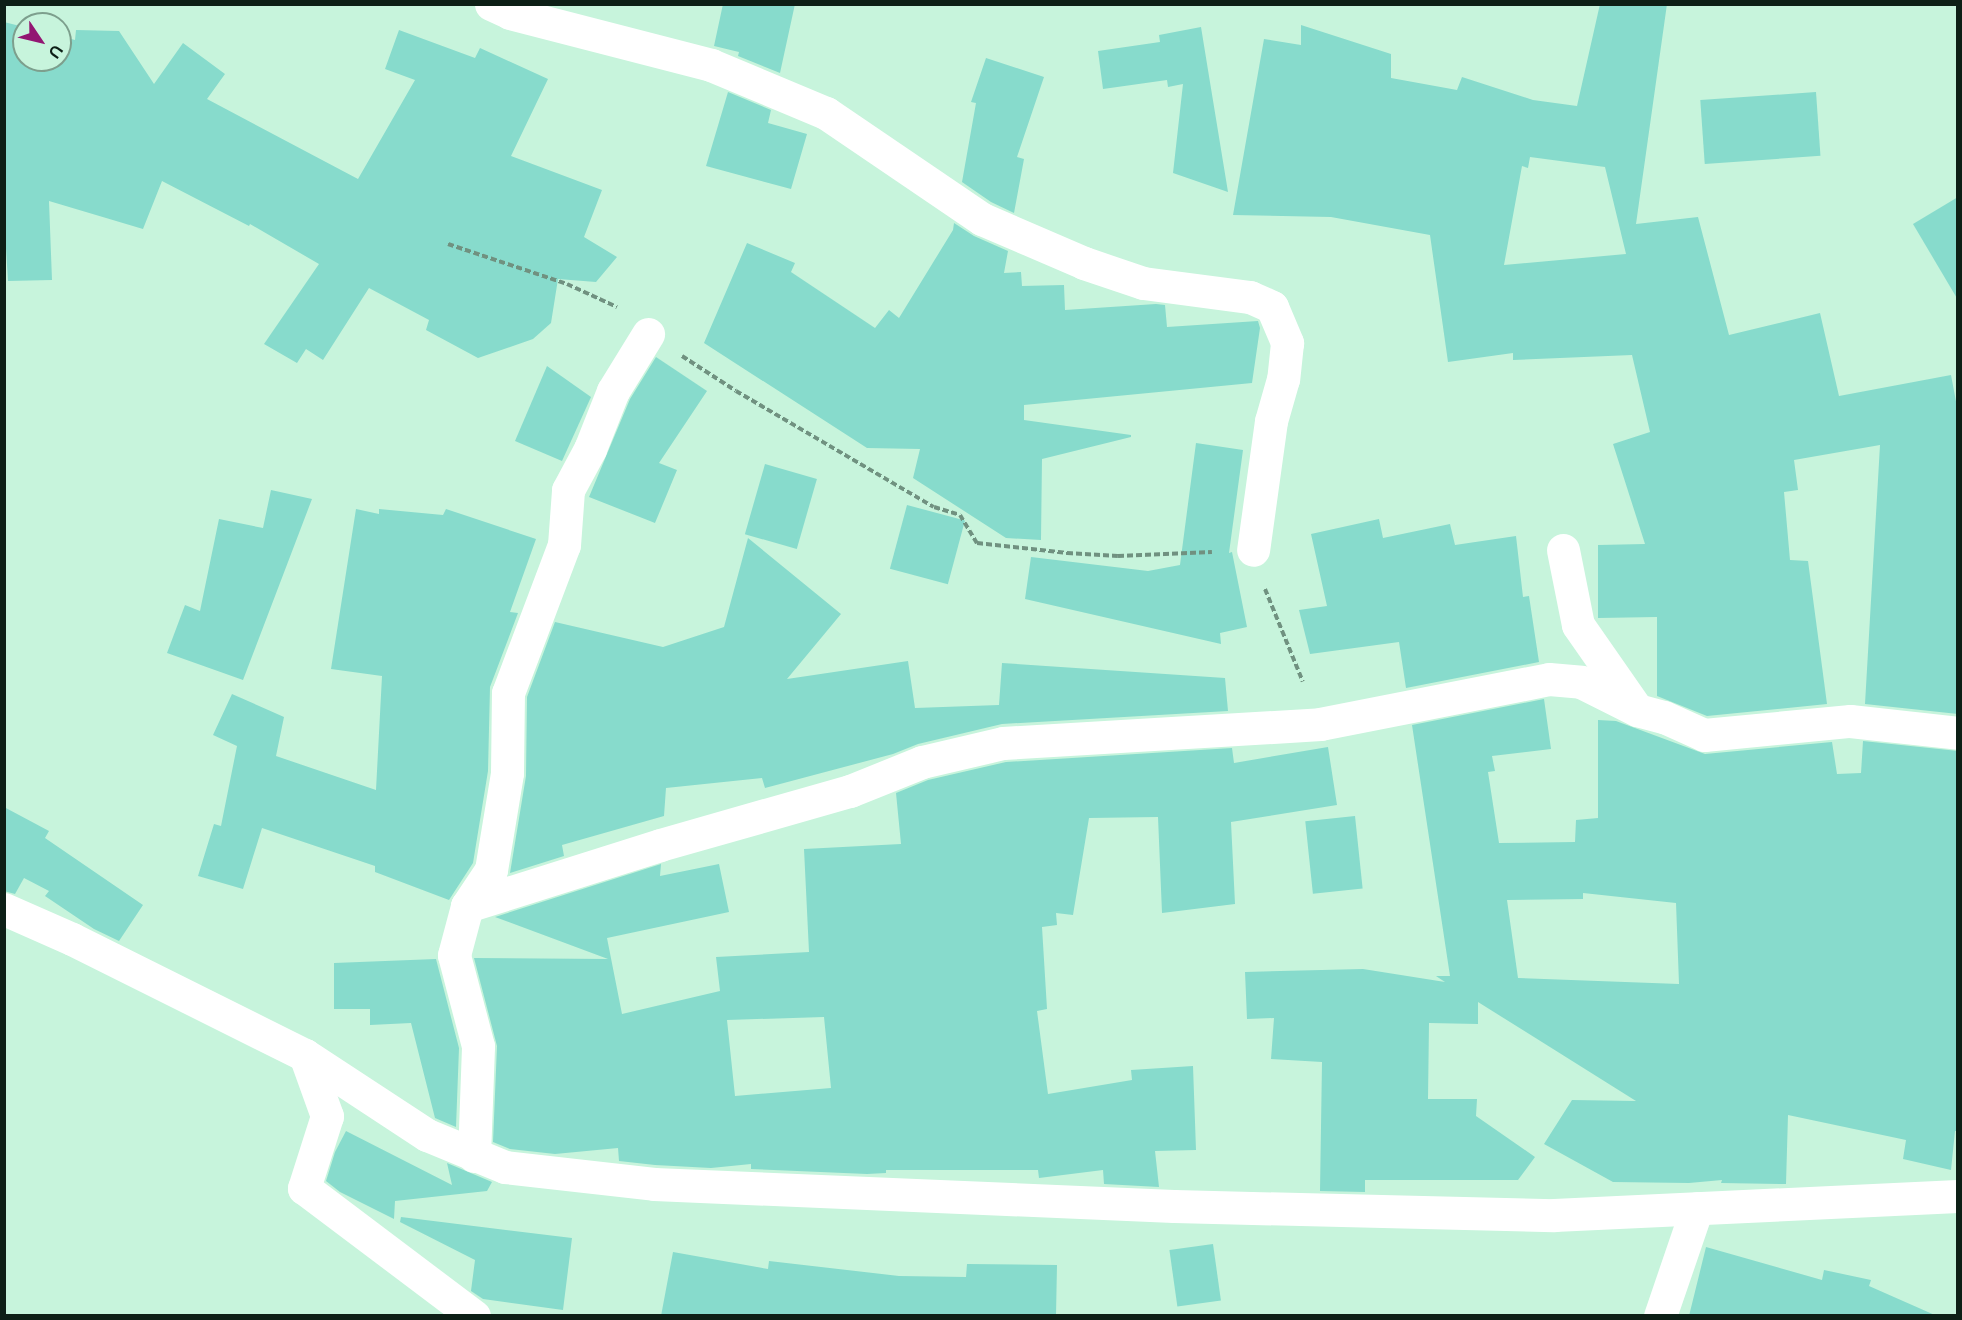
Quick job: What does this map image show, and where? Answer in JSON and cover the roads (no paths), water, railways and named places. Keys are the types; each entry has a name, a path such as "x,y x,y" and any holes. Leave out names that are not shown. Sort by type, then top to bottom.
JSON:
{"street":[{"path":"513,8 711,65 826,113 982,219 1084,263 1143,283 1250,297 1272,307 1281,321 1287,343 1282,379 1271,421 1253,550"},
{"path":"474,1156 478,1046 454,955 467,906 491,870 507,773 508,693 564,545 568,490 590,449 613,391 648,334"},
{"path":"1563,550 1578,625 1637,710"},
{"path":"467,906 660,845 850,791 922,762 1003,743 1320,724 1549,679 1581,682 1637,710 1664,717 1704,735 1850,721 1958,733"},
{"path":"4,909 72,939 305,1055 427,1135 474,1156 506,1167 666,1185 1174,1206 1554,1215 1958,1196"},
{"path":"305,1055 327,1116 304,1188 474,1316"},
{"path":"1660,1316 1697,1208"}]}
